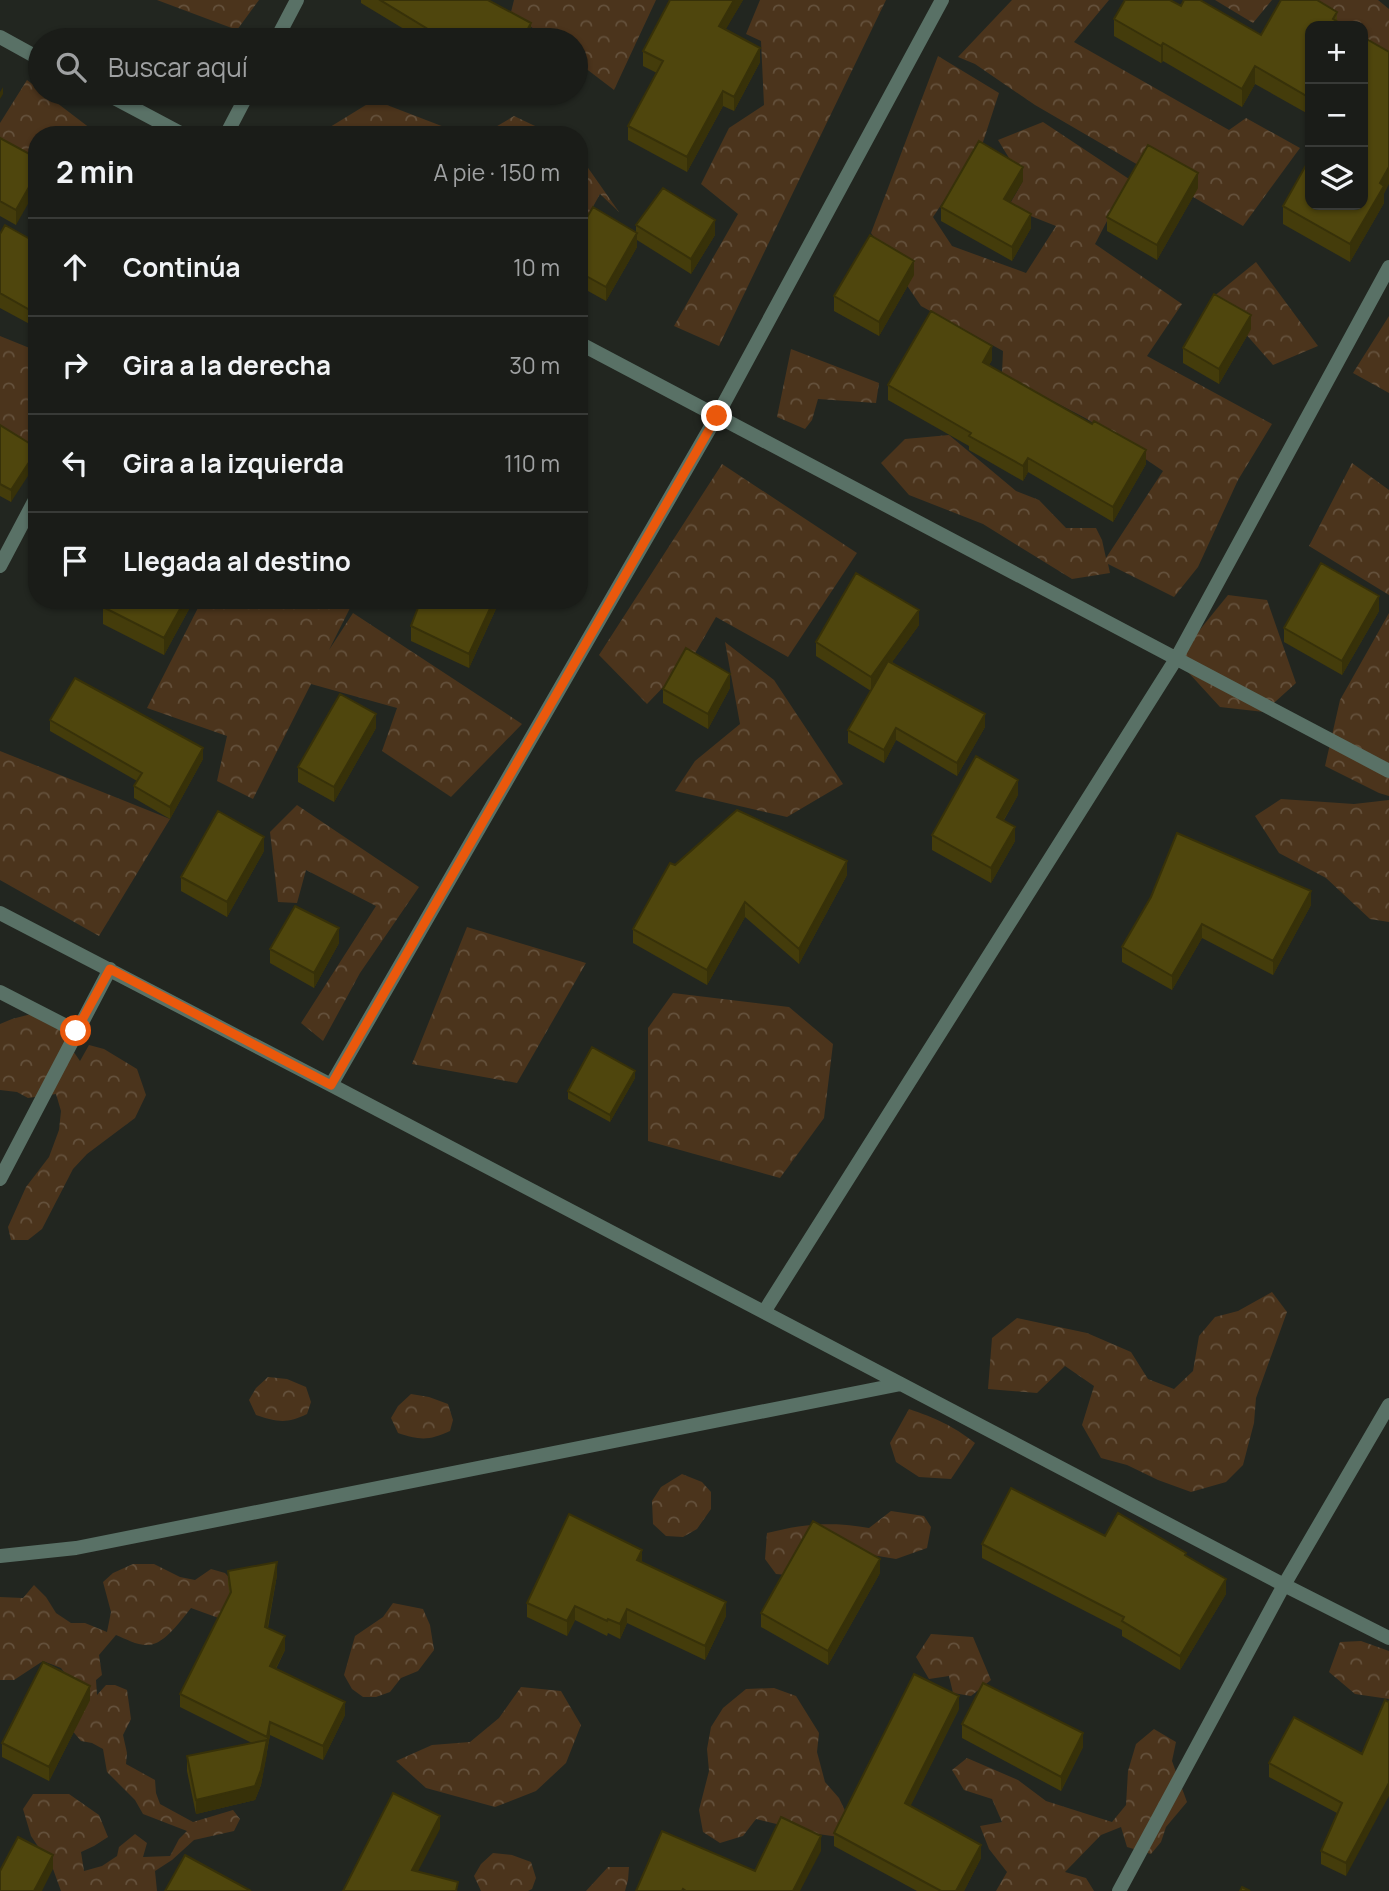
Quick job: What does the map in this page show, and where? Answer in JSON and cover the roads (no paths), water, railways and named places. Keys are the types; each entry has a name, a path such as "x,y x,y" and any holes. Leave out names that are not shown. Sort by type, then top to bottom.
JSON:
{"street":[{"path":"282,28 297,0"},
{"path":"331,1085 717,416 942,0"},
{"path":"0,37 28,52"},
{"path":"128,105 167,126"},
{"path":"231,126 242,105"},
{"path":"764,1312 1176,659 1389,267"},
{"path":"588,348 1389,771"},
{"path":"0,566 28,513"},
{"path":"0,914 110,969 1284,1586 1389,1637"},
{"path":"0,1179 110,969"},
{"path":"0,992 76,1031"},
{"path":"0,1556 76,1548 901,1384"},
{"path":"1119,1891 1284,1586 1389,1405"}]}
